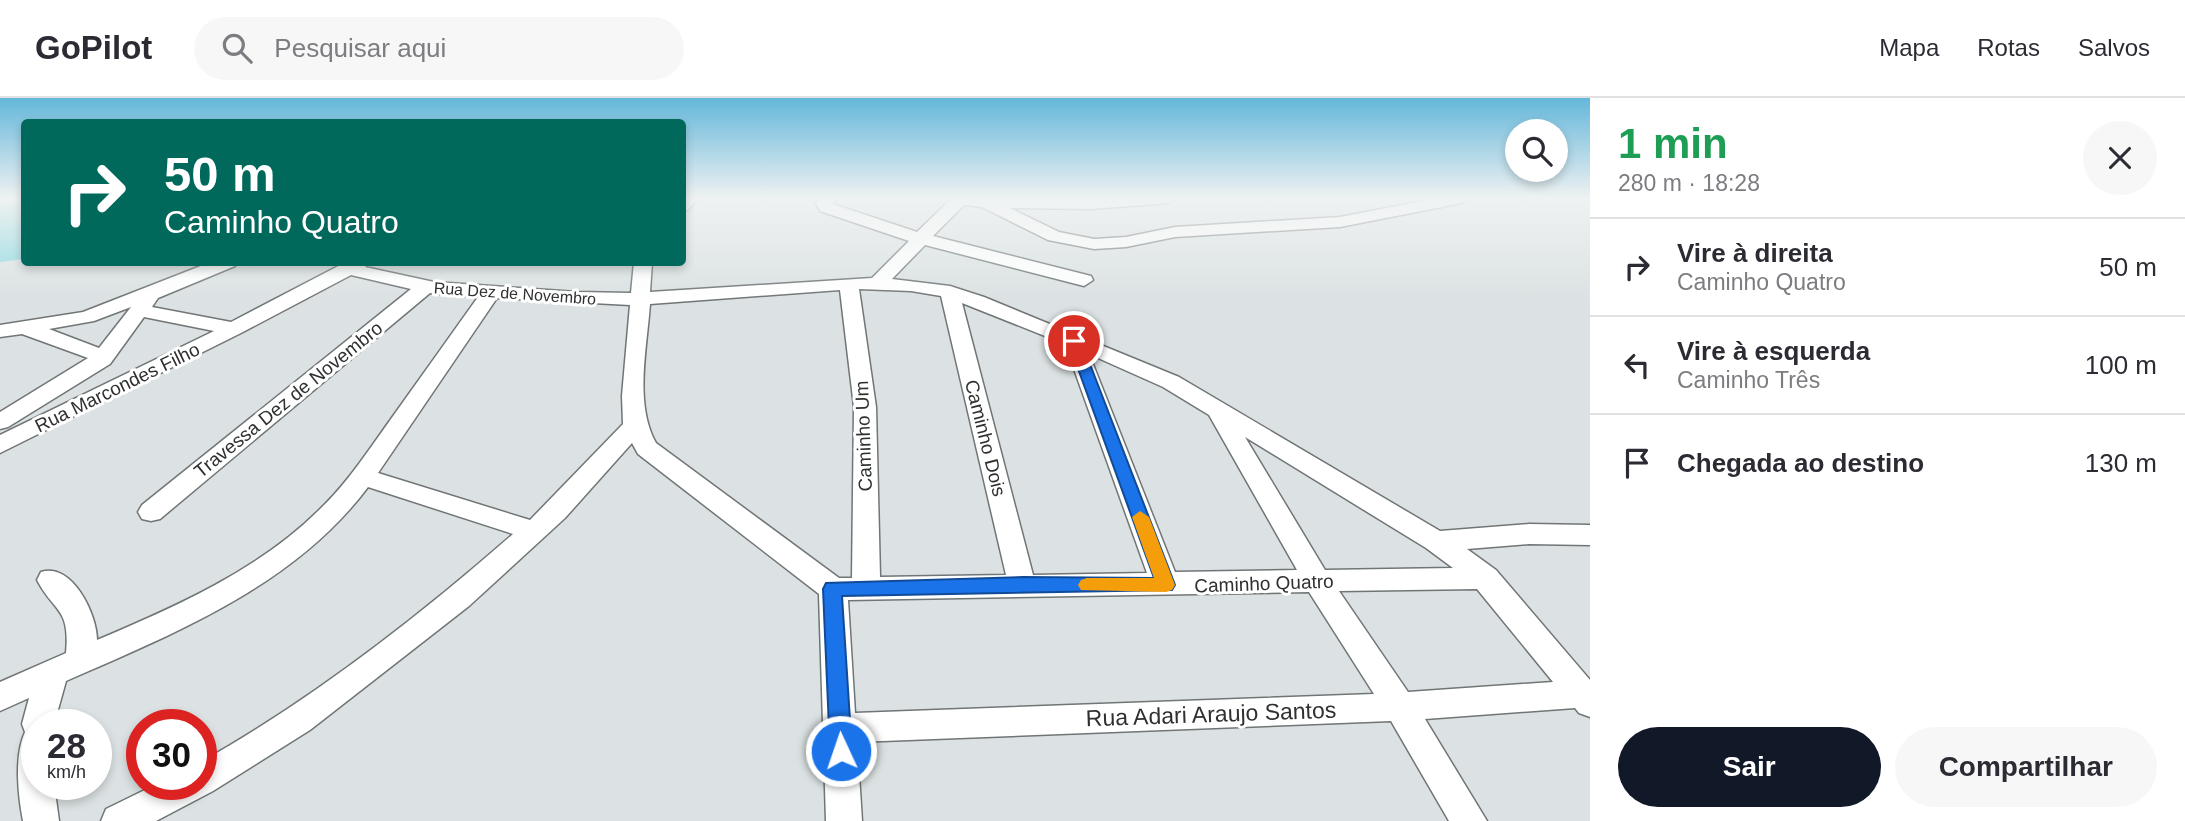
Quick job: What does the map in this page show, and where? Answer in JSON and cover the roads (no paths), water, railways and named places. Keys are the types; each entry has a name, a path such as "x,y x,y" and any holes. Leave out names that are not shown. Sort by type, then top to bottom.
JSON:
{"street":[{"path":"899,232 1084,280"},
{"path":"877,283 927,232"},
{"path":"1043,232 1082,242 1126,242 1179,232"},
{"path":"28,328 104,358 145,302 186,266"},
{"path":"0,331 87,317 145,302 220,266"},
{"name":"Rua Dez de Novembro","path":"355,266 425,287 490,294 641,299 877,283 911,285 950,292 1155,373 1436,541 1486,578 1586,698"},
{"name":"Rua Marcondes Filho","path":"0,445 355,266"},
{"path":"643,266 633,396 635,426 647,448 833,589 844,821"},
{"name":"Caminho Um","path":"849,284 866,407 866,588"},
{"name":"Travessa Dez de Novembro","path":"151,512 425,287"},
{"name":"Caminho Dois","path":"950,292 1023,584"},
{"path":"0,697 81,658 155,627 235,586 319,527 363,477 490,294"},
{"path":"145,302 234,329"},
{"path":"1074,341 1166,585"},
{"name":"Rua Marcondes Filho","path":"0,422 104,358"},
{"path":"1218,412 1317,581 1400,707 1469,821"},
{"path":"217,771 253,750 360,675 458,598 535,531 635,426"},
{"path":"363,477 535,531"},
{"path":"1436,541 1529,534 1590,535"},
{"name":"Caminho Quatro","path":"833,589 1486,578"},
{"path":"51,580 80,615 84,626 81,658"},
{"path":"42,709 53,672"},
{"name":"Rua Adari Araujo Santos","path":"840,728 1586,698"},
{"path":"37,800 41,821"},
{"path":"119,821 161,800"}]}
